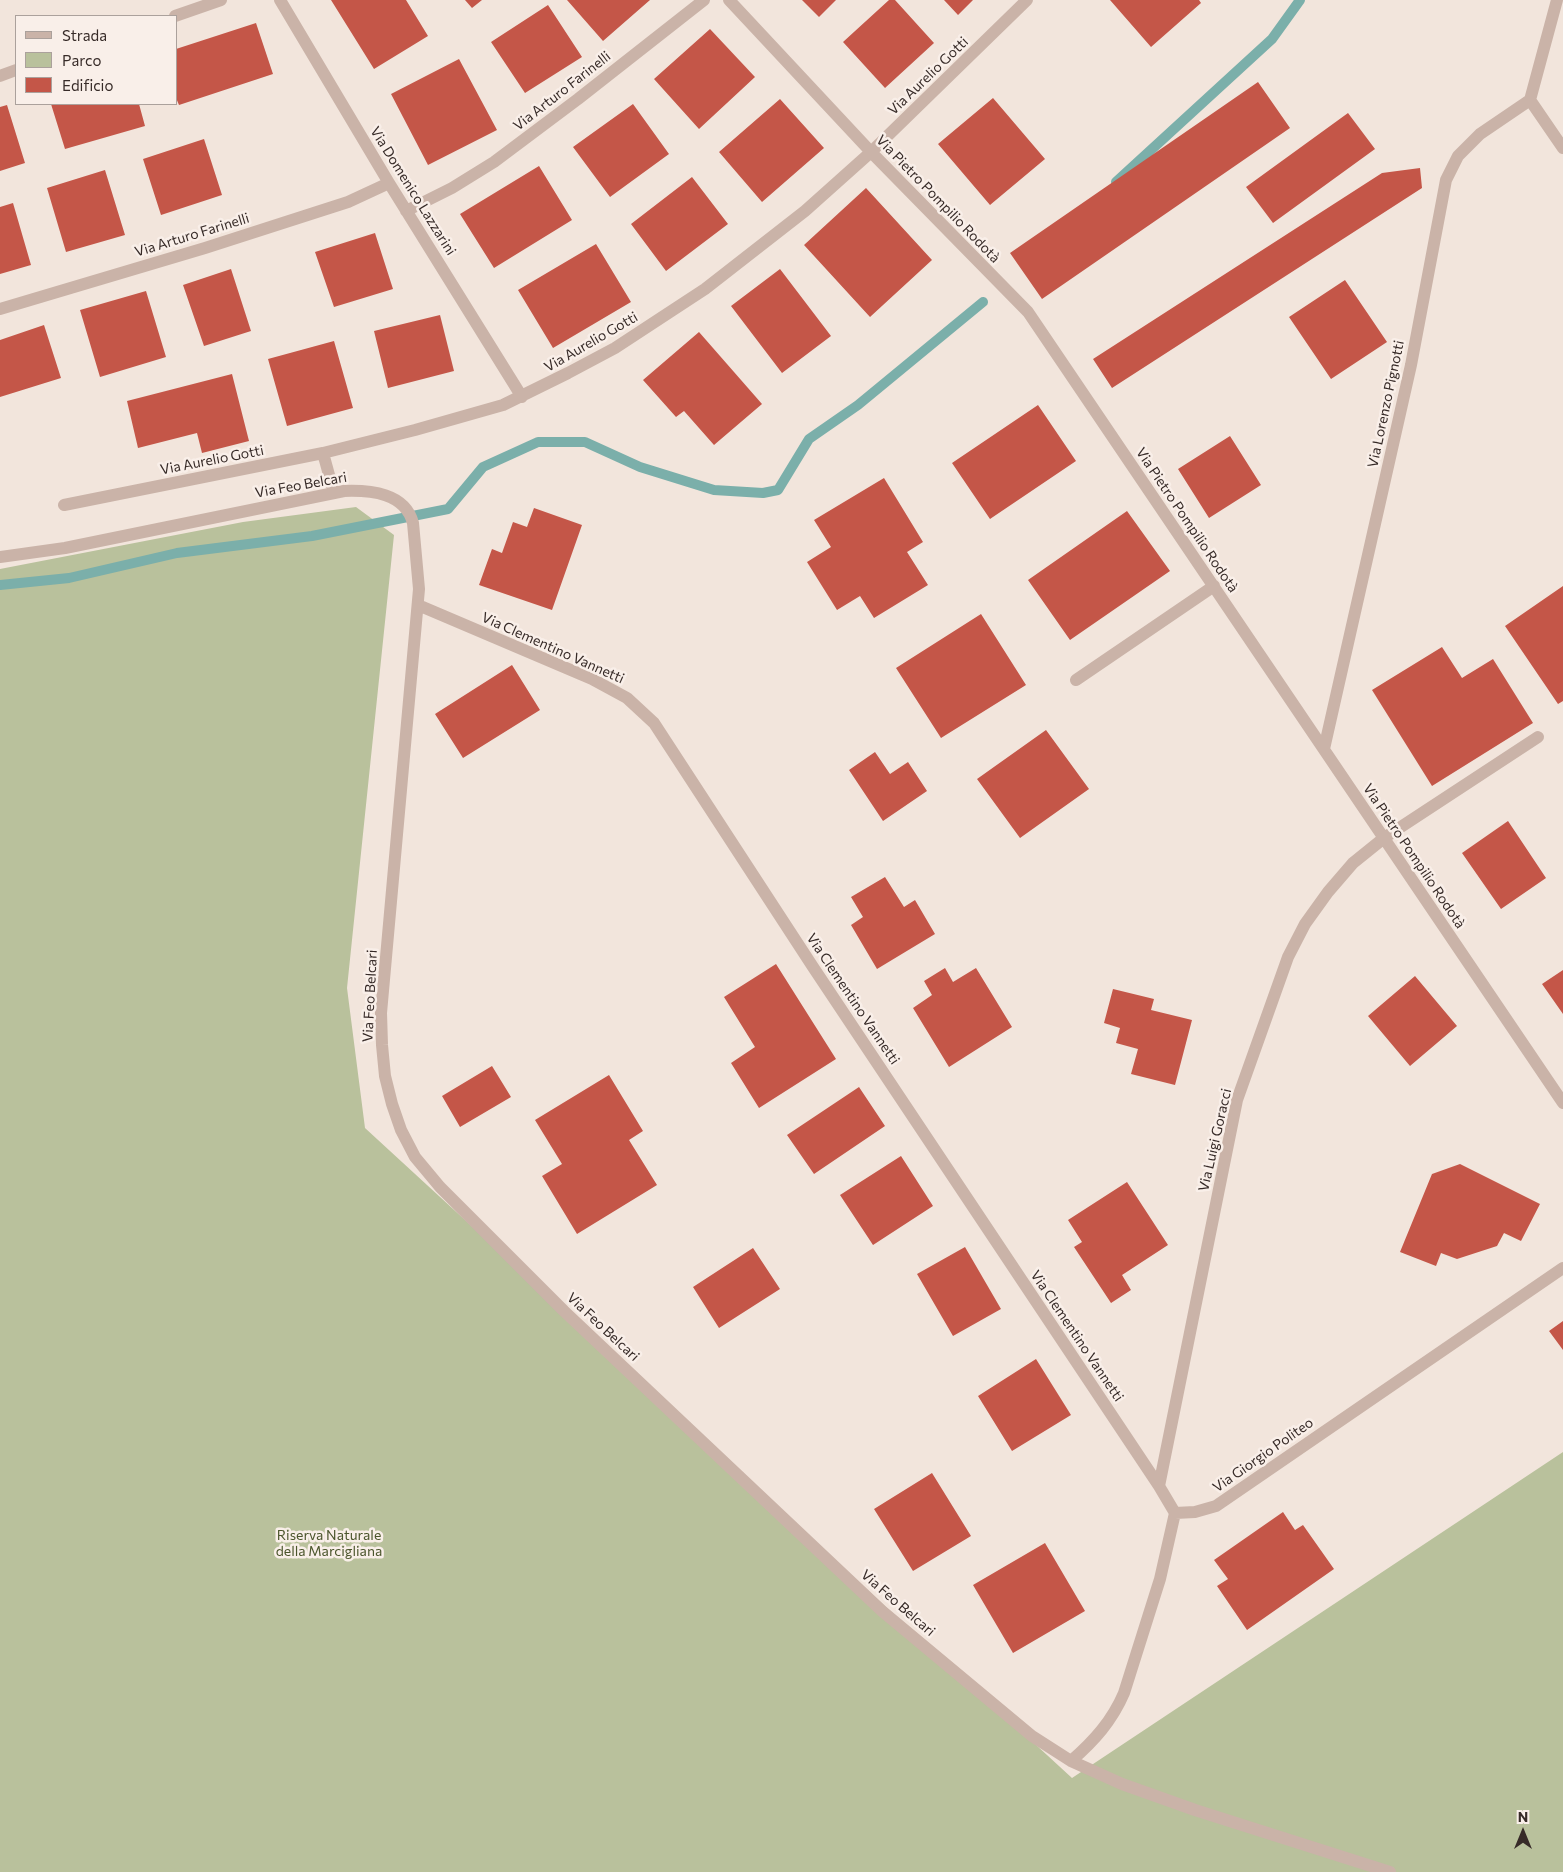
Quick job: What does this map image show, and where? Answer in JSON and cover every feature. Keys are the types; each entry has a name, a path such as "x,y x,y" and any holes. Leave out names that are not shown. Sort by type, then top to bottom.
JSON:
{"street":[{"path":"178,15 221,0"},
{"name":"Via Domenico Lazzarini","path":"280,0 406,211 522,397"},
{"name":"Via Arturo Farinelli","path":"406,211 452,188 494,162 704,0"},
{"name":"Via Pietro Pompilio Rodotà","path":"730,0 871,152 1028,312 1563,1103"},
{"name":"Via Aurelio Gotti","path":"64,505 323,453 503,406 522,397 615,348 705,289 805,211 871,152 1027,0"},
{"path":"1557,0 1530,100 1563,148"},
{"path":"0,76 15,70"},
{"name":"Via Lorenzo Pignotti","path":"1324,749 1411,365 1446,180 1458,156 1480,134 1530,100"},
{"name":"Via Arturo Farinelli","path":"0,309 205,248 339,205 389,183"},
{"path":"323,453 334,493"},
{"name":"Via Feo Belcari","path":"0,557 65,548 334,493 354,491 378,493 399,501 406,508 413,523 419,589 382,1013 382,1045 385,1076 392,1104 401,1130 415,1157 440,1187 564,1311 882,1611 1032,1736 1071,1761 1122,1784 1390,1872"},
{"path":"1076,680 1214,586"},
{"name":"Via Clementino Vannetti","path":"418,605 592,679 627,698 654,723 813,967 1159,1486 1175,1513"},
{"name":"Via Luigi Goracci","path":"1159,1486 1237,1100 1288,957 1305,924 1328,892 1353,864 1384,838 1538,738"},
{"name":"Via Giorgio Politeo","path":"1175,1513 1195,1512 1216,1506 1563,1268"},
{"path":"1071,1761 1088,1746 1117,1710 1160,1579 1175,1513"}],"green space":[{"name":"Riserva Naturale della Marcigliana","path":"356,507 394,535 347,988 365,1128 1072,1778 1563,1452 1563,1872 0,1872 0,569 243,522"}],"building":[{"path":"331,0 406,0 428,36 374,69"},
{"path":"465,0 482,0 472,8"},
{"path":"567,0 650,0 603,41"},
{"path":"802,0 836,0 819,17"},
{"path":"889,0 895,0 934,43 885,88 843,42"},
{"path":"944,0 973,0 958,15"},
{"path":"1110,0 1199,0 1201,3 1151,47"},
{"path":"548,5 582,57 525,93 491,42"},
{"path":"256,23 273,74 179,105 178,48"},
{"path":"710,29 755,77 699,129 654,79"},
{"path":"459,59 497,130 428,165 391,94"},
{"path":"1258,82 1290,128 1042,299 1010,253"},
{"path":"993,98 1045,159 990,205 938,144"},
{"path":"780,99 824,148 762,202 719,152"},
{"path":"633,104 669,154 610,197 573,147"},
{"path":"7,105 25,163 0,171 0,107"},
{"path":"51,105 139,105 145,126 65,149"},
{"path":"1348,113 1375,149 1273,223 1246,187"},
{"path":"204,139 222,195 161,215 143,159"},
{"path":"539,166 572,220 494,268 460,214"},
{"path":"1420,168 1422,188 1112,388 1093,359 1382,173"},
{"path":"105,170 125,235 66,252 47,188"},
{"path":"692,177 728,224 666,271 631,224"},
{"path":"866,188 932,260 870,317 804,245"},
{"path":"13,203 31,265 0,274 0,207"},
{"path":"375,233 393,289 334,307 315,252"},
{"path":"596,244 631,302 553,348 518,290"},
{"path":"231,269 251,331 204,346 183,285"},
{"path":"780,269 831,336 782,373 731,306"},
{"path":"1345,280 1387,342 1331,379 1289,317"},
{"path":"146,291 166,357 100,377 80,310"},
{"path":"440,315 454,371 388,388 374,331"},
{"path":"44,325 61,378 0,397 0,340"},
{"path":"699,332 762,404 714,445 684,411 676,417 643,380"},
{"path":"334,341 353,408 287,426 268,359"},
{"path":"232,374 249,441 202,453 197,433 138,448 127,401"},
{"path":"1038,405 1076,461 990,519 952,463"},
{"path":"1230,436 1261,485 1209,518 1178,469"},
{"path":"884,478 923,542 907,552 928,585 874,618 860,596 837,610 807,562 831,547 814,520"},
{"path":"534,508 582,525 552,610 479,585 492,549 502,553 513,522 527,527"},
{"path":"1127,511 1170,571 1070,640 1028,580"},
{"path":"1563,586 1563,701 1558,704 1505,626"},
{"path":"981,614 1026,685 941,738 896,668"},
{"path":"1442,647 1462,678 1493,659 1533,723 1432,786 1372,690"},
{"path":"512,665 540,710 463,758 435,714"},
{"path":"1046,730 1089,789 1020,838 977,779"},
{"path":"875,752 890,774 908,762 927,791 883,821 849,770"},
{"path":"1508,821 1546,878 1501,909 1462,853"},
{"path":"885,877 904,907 915,900 935,934 877,969 851,925 863,917 851,897"},
{"path":"776,964 836,1059 759,1108 731,1063 755,1047 724,997"},
{"path":"945,968 953,982 976,968 1012,1027 949,1067 913,1008 932,995 924,981"},
{"path":"1563,970 1563,1014 1542,984"},
{"path":"1415,976 1457,1026 1410,1066 1368,1016"},
{"path":"1113,989 1154,999 1151,1010 1192,1020 1175,1085 1131,1074 1138,1049 1116,1043 1120,1028 1104,1023"},
{"path":"492,1066 511,1097 460,1127 442,1096"},
{"path":"609,1075 643,1131 629,1140 657,1185 577,1234 542,1176 562,1164 535,1120"},
{"path":"859,1087 885,1126 814,1174 787,1135"},
{"path":"901,1156 933,1206 873,1245 840,1195"},
{"path":"1460,1164 1540,1204 1521,1241 1504,1233 1497,1246 1457,1259 1441,1253 1436,1266 1400,1252 1432,1174"},
{"path":"1127,1182 1168,1245 1122,1275 1131,1290 1111,1303 1074,1247 1082,1242 1068,1220"},
{"path":"965,1247 1001,1309 953,1336 917,1274"},
{"path":"753,1248 780,1289 719,1328 693,1287"},
{"path":"1563,1321 1563,1350 1549,1331"},
{"path":"1036,1359 1071,1415 1012,1451 978,1396"},
{"path":"932,1473 971,1536 913,1571 874,1509"},
{"path":"1283,1512 1295,1530 1303,1525 1334,1569 1247,1630 1217,1586 1228,1579 1214,1560"},
{"path":"1045,1543 1085,1611 1013,1653 973,1585"}],"waterway":[{"path":"1116,182 1272,39 1300,0"},
{"path":"0,585 69,578 177,553 312,536 448,509 483,467 538,442 585,442 640,467 714,490 763,493 778,490 809,439 858,405 983,302"}]}
